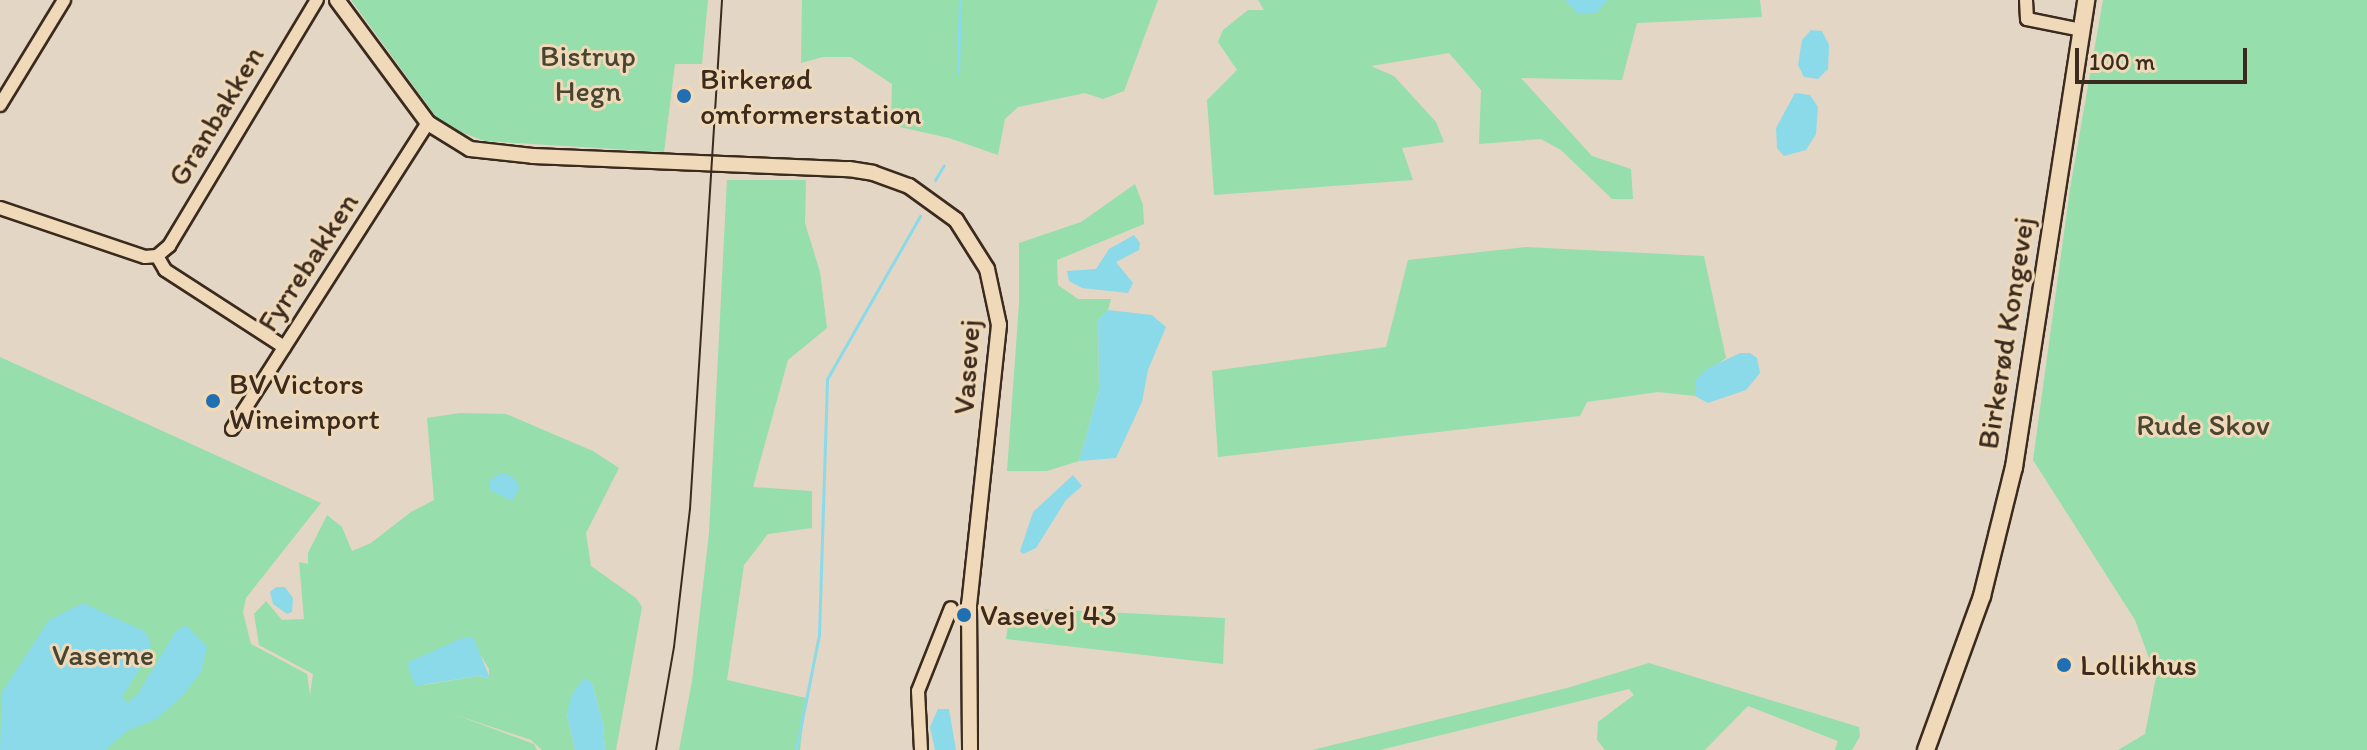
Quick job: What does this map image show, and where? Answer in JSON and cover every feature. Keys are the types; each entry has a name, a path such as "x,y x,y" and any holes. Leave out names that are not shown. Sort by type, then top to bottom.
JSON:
{"main road":[{"name":"Birkerød Kongevej","path":"1926,750 1958,670 1982,596 2014,467 2086,0"}],"street":[{"path":"0,105 64,0"},
{"name":"Granbakken","path":"157,256 169,246 317,0"},
{"name":"Vasevej","path":"337,0 428,123 456,143 486,153 873,173 918,191 956,220 987,269 999,325 969,604 970,750"},
{"path":"2026,0 2027,19 2081,30"},
{"name":"Fyrrebakken","path":"232,429 428,123"},
{"path":"0,208 145,257 157,256 165,270 284,347"},
{"path":"921,750 918,691 951,608"}],"green space":[{"name":"Bistrup Hegn","path":"351,0 708,0 702,64 675,64 664,152 485,141 442,125"},
{"path":"802,0 1158,0 1124,91 1103,99 1085,93 1018,107 1005,119 998,155 949,138 891,125 892,84 851,57 823,57 801,63"},
{"path":"1258,0 1760,0 1762,17 1637,23 1622,80 1521,78 1592,156 1631,169 1633,199 1612,199 1561,150 1541,139 1479,144 1481,90 1449,53 1371,66 1394,76 1436,122 1444,142 1402,148 1413,180 1214,195 1207,100 1237,70 1218,42 1223,30 1248,10 1264,10"},
{"name":"Rude Skov","path":"2103,0 2367,0 2367,750 2118,750 2145,734 2156,677 2135,620 2033,460 2070,189"},
{"path":"727,180 806,180 805,223 820,272 827,328 788,360 753,487 812,491 812,528 768,534 744,565 727,680 806,698 800,750 679,750 692,681 709,533"},
{"path":"1135,184 1143,205 1144,224 1057,260 1058,285 1078,299 1111,299 1108,310 1098,320 1099,390 1079,461 1047,471 1007,471 1019,304 1019,243 1081,222"},
{"path":"1526,247 1704,256 1726,358 1695,381 1695,396 1658,392 1587,402 1580,416 1218,457 1212,371 1386,347 1408,260"},
{"name":"Vaserne","path":"0,357 321,503 246,598 243,612 251,644 307,674 310,695 313,674 259,645 254,614 266,601 282,620 304,619 299,562 308,564 308,553 327,515 342,527 352,551 371,543 411,512 434,500 427,418 460,413 506,414 593,451 619,468 586,533 591,566 636,598 642,607 616,750 605,750 603,723 592,683 567,715 575,750 542,750 531,740 456,715 534,744 537,750 0,750","holes":["481,656 489,669 489,678 478,676 424,685"]},
{"path":"1043,609 1225,618 1223,664 1006,639 1009,619"},
{"path":"1649,663 1859,727 1860,736 1852,750 1835,750 1838,741 1748,706 1705,750 1605,750 1597,740 1598,722 1634,695 1629,689 1380,750 1312,750 1567,688"}],"water":[{"path":"1565,0 1608,0 1595,14 1577,13"},
{"path":"1811,30 1822,31 1829,45 1828,69 1818,79 1804,77 1798,65 1802,40"},
{"path":"1795,93 1810,95 1818,107 1816,134 1806,150 1784,156 1777,148 1776,128"},
{"path":"1134,235 1140,243 1139,250 1116,262 1133,283 1128,293 1082,288 1069,281 1067,271 1096,269 1109,249"},
{"path":"1108,310 1152,315 1166,327 1148,370 1142,402 1116,458 1079,461 1099,390 1098,320"},
{"path":"1740,353 1750,353 1757,358 1760,373 1746,390 1708,403 1695,396 1695,381 1705,370"},
{"path":"501,473 512,476 520,487 512,501 490,490 490,480"},
{"path":"1073,475 1082,486 1066,500 1036,548 1023,554 1020,551 1033,512"},
{"path":"276,587 285,587 293,598 292,612 287,614 273,604 270,592"},
{"path":"83,603 144,631 151,642 149,654 122,697 128,703 138,693 176,631 186,625 207,647 201,672 185,693 158,718 127,731 106,750 0,750 2,692 49,620"},
{"path":"464,637 473,637 490,678 478,676 415,686 407,663"},
{"path":"584,678 592,683 603,723 605,750 575,750 567,715 571,696"},
{"path":"938,709 949,709 956,750 935,750 930,727"}],"waterway":[{"path":"958,74 960,0"},
{"path":"935,180 944,165"},
{"path":"796,750 819,635 827,379 920,216"}],"tram line":[{"path":"656,750 674,647 690,509 722,0"}],"place":[{"name":"Birkerød omformerstation","path":"684,96"},
{"name":"BV Victors Wineimport","path":"213,401"},
{"name":"Vasevej 43","path":"964,615"},
{"name":"Lollikhus","path":"2064,665"}]}
